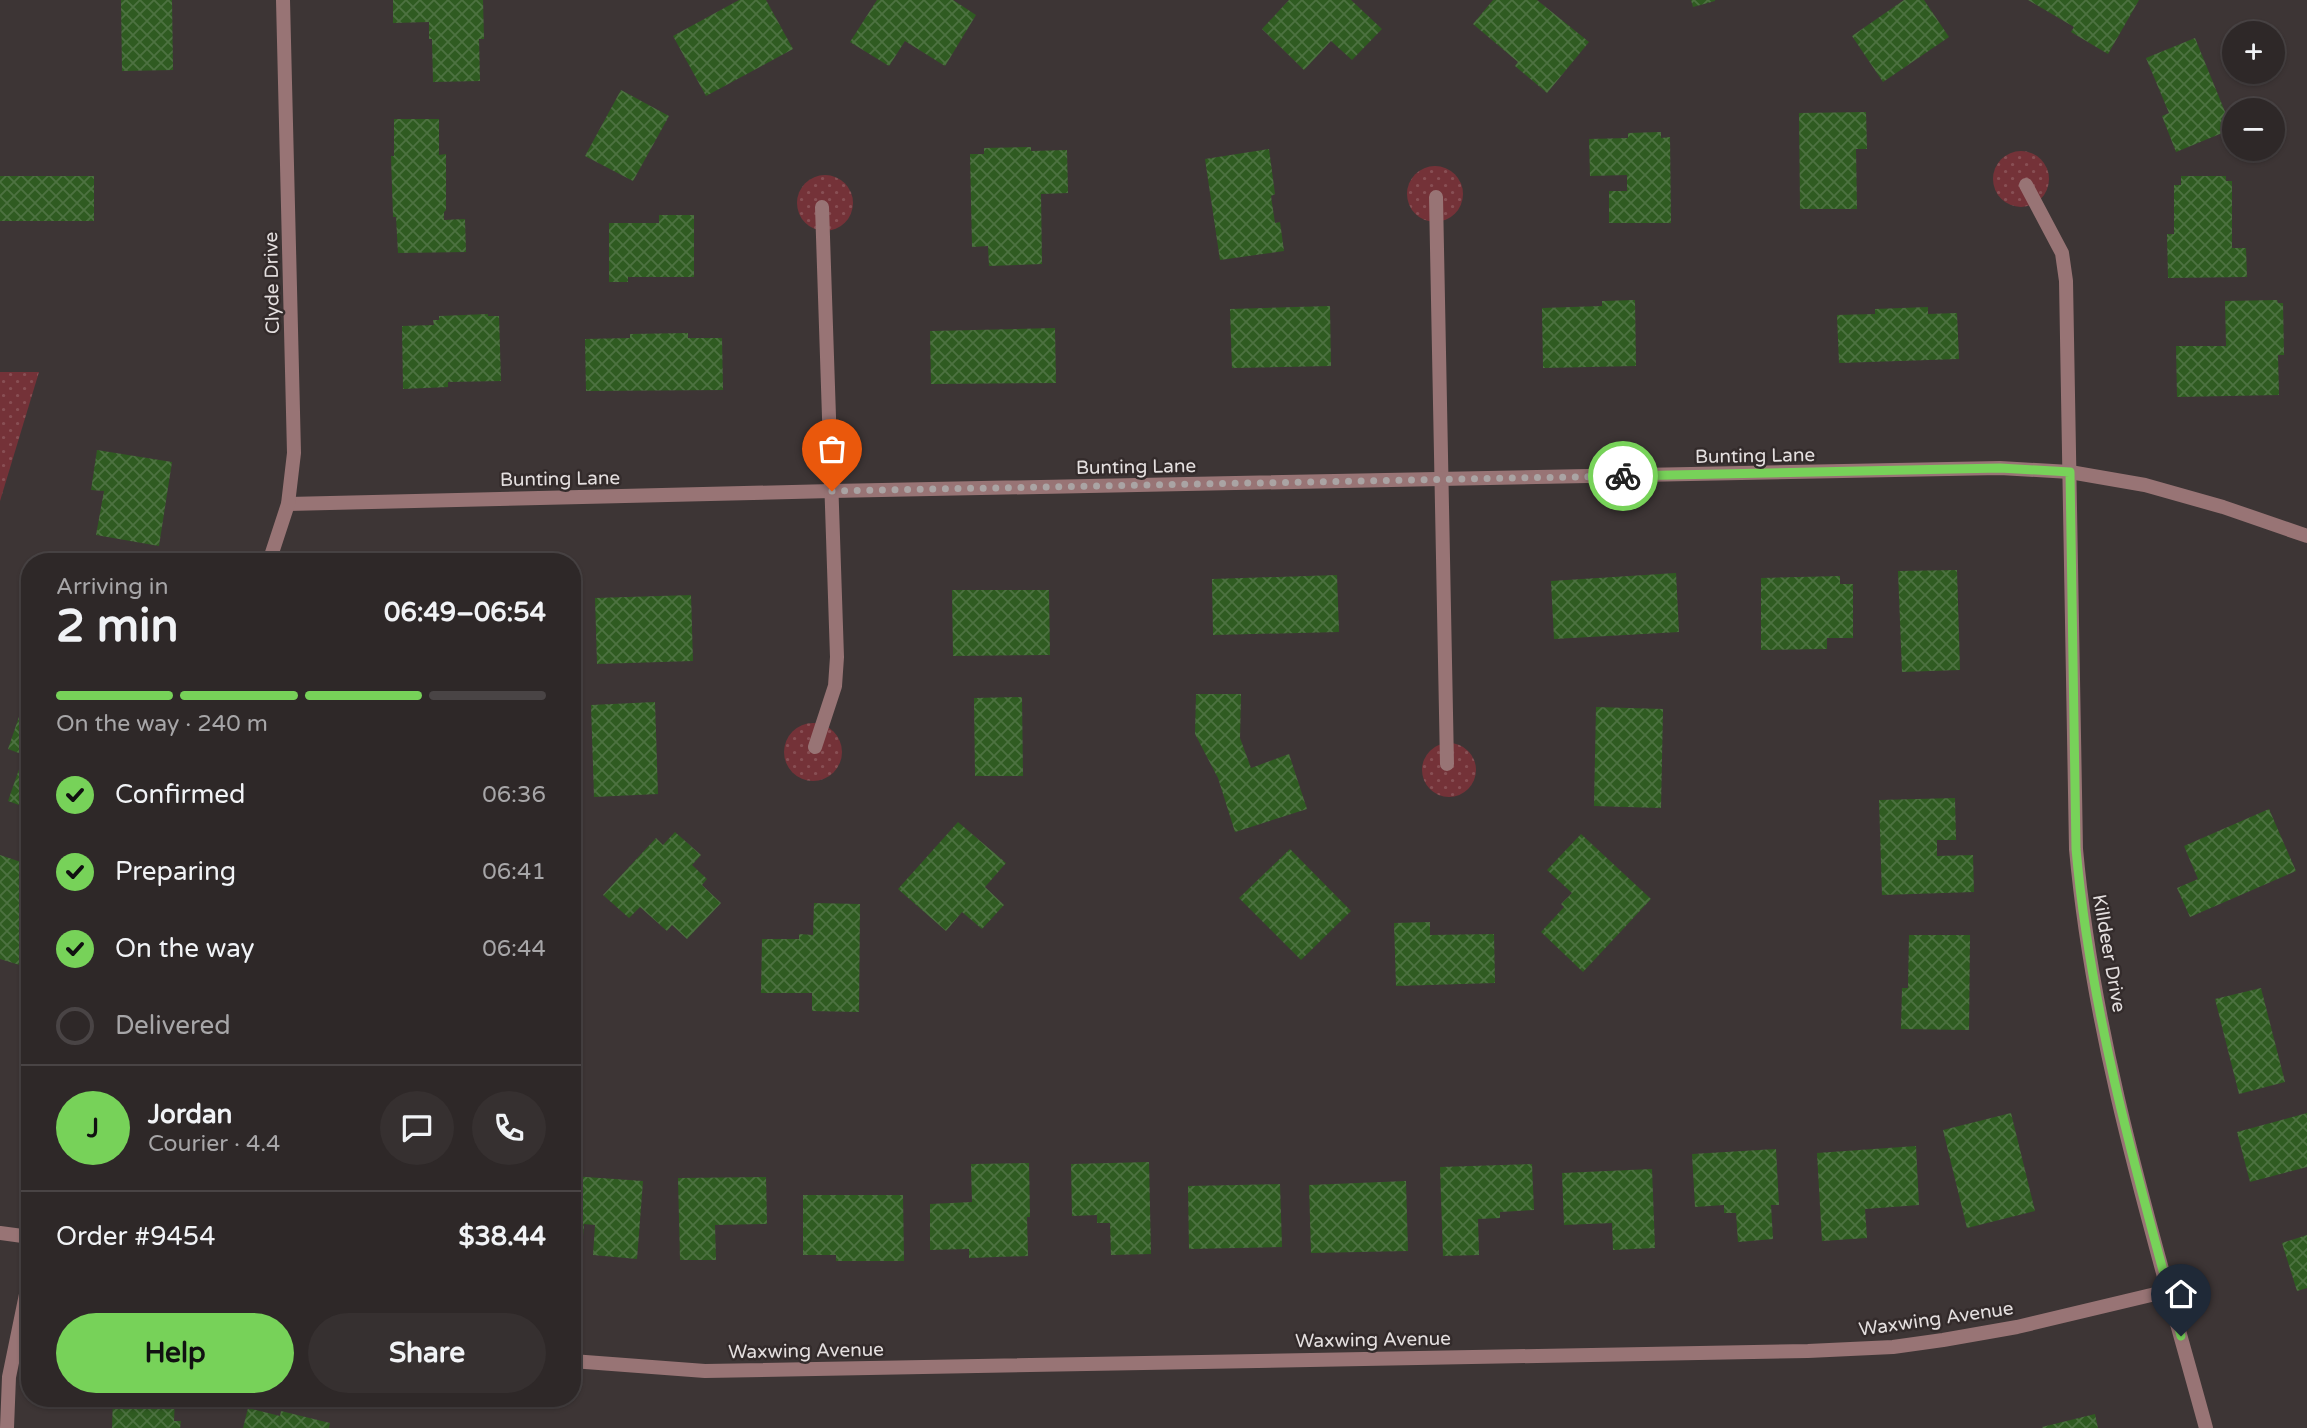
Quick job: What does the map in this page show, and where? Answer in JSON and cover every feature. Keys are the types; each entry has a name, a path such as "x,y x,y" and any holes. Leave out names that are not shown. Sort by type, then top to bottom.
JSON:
{"street":[{"name":"Clyde Drive","path":"272,553 288,504 294,450 283,0"},
{"path":"2026,185 2062,253 2066,281 2070,472"},
{"path":"1436,197 1447,764"},
{"path":"815,747 835,686 837,657 822,207"},
{"name":"Bunting Lane","path":"288,504 2000,468 2070,472 2145,485 2223,507 2307,536"},
{"name":"Killdeer Drive","path":"2070,472 2076,836 2080,895 2108,1054 2206,1428"},
{"path":"0,1233 21,1236"},
{"name":"Waxwing Avenue","path":"581,1362 705,1371 1869,1348 1943,1340 2017,1327 2168,1291"},
{"path":"7,1428 9,1377 21,1319"}],"shaded area":[{"path":"2021,151 2032,153 2041,159 2047,168 2047,190 2041,199 2032,205 2021,207 2010,205 2001,199 1995,190 1993,179 1995,168 2001,159 2010,153"},
{"path":"1435,166 1450,171 1458,179 1463,194 1458,209 1450,217 1435,222 1420,217 1412,209 1407,194 1412,179 1420,171"},
{"path":"825,175 845,183 853,203 845,223 825,231 805,223 797,203 805,183"},
{"path":"0,372 39,372 0,501"},
{"path":"813,723 829,728 837,736 842,752 837,768 829,776 813,781 797,776 789,768 784,752 789,736 797,728"},
{"path":"1449,743 1468,751 1476,770 1468,789 1449,797 1430,789 1422,770 1430,751"}],"building":[{"path":"121,0 172,0 173,70 122,71"},
{"path":"393,0 483,0 484,39 479,39 480,81 433,82 429,22 393,23"},
{"path":"739,0 766,0 793,49 706,96 673,36"},
{"path":"877,0 953,0 976,15 945,66 905,41 889,66 850,42"},
{"path":"1289,0 1351,0 1382,29 1352,60 1331,41 1304,70 1262,29"},
{"path":"1493,0 1537,0 1589,42 1547,93 1515,66 1518,62 1473,24"},
{"path":"1691,0 1715,0 1715,1 1693,7"},
{"path":"1904,0 1924,0 1949,37 1883,82 1852,36"},
{"path":"2028,0 2139,0 2108,54 2071,32 2074,27"},
{"path":"2195,38 2222,104 2222,133 2176,152 2162,116 2169,113 2146,58"},
{"path":"621,90 669,116 633,181 585,156"},
{"path":"1866,112 1867,149 1856,149 1857,209 1800,209 1799,113"},
{"path":"394,119 439,119 439,155 446,154 444,220 465,219 466,252 398,253 396,217 393,217 391,156 394,156"},
{"path":"1661,132 1661,138 1670,137 1671,223 1609,223 1609,191 1627,191 1627,175 1590,176 1589,139 1628,138 1628,133"},
{"path":"1031,147 1031,151 1067,150 1068,193 1041,194 1042,264 989,266 988,246 972,247 970,154 984,154 984,148"},
{"path":"1269,149 1275,194 1271,196 1275,223 1280,222 1284,251 1220,260 1205,159"},
{"path":"0,176 94,176 94,221 0,221"},
{"path":"2181,176 2226,176 2226,181 2232,181 2232,248 2246,248 2247,277 2168,278 2167,234 2174,234 2174,185 2181,185"},
{"path":"659,215 694,215 694,277 628,277 628,282 609,282 609,223 659,223"},
{"path":"1635,300 1636,366 1543,368 1542,308 1602,306 1602,301"},
{"path":"2277,300 2278,303 2283,303 2284,355 2278,355 2279,395 2177,397 2176,346 2226,346 2225,301"},
{"path":"1330,306 1331,366 1232,368 1230,309"},
{"path":"1928,307 1928,314 1957,313 1959,359 1839,363 1837,315 1875,314 1875,309"},
{"path":"439,316 499,316 501,381 448,382 448,387 403,389 402,326 434,325 433,320 439,320"},
{"path":"1055,328 1056,383 931,384 930,331"},
{"path":"688,333 688,338 722,338 723,390 586,391 585,339 630,338 630,334"},
{"path":"97,450 172,462 159,546 96,535 104,491 91,490"},
{"path":"1957,570 1960,670 1902,672 1898,571"},
{"path":"1676,573 1679,632 1554,639 1551,581"},
{"path":"1337,575 1339,632 1213,635 1212,579"},
{"path":"1840,576 1840,584 1853,584 1853,638 1827,638 1827,649 1761,650 1761,578"},
{"path":"952,590 1049,590 1050,655 953,656"},
{"path":"691,595 693,661 597,664 595,598"},
{"path":"1196,694 1241,694 1240,738 1251,768 1289,754 1307,809 1235,832 1218,778 1195,734"},
{"path":"1022,697 1023,776 975,776 974,698"},
{"path":"655,702 658,794 594,797 591,705"},
{"path":"1596,707 1663,709 1661,808 1594,806"},
{"path":"21,711 21,754 8,749"},
{"path":"21,764 21,806 8,801"},
{"path":"1955,798 1956,840 1937,840 1937,856 1973,855 1974,892 1882,895 1879,800"},
{"path":"2269,809 2296,871 2190,917 2177,888 2198,879 2184,846"},
{"path":"958,822 1006,863 985,887 1004,905 982,929 962,912 946,931 898,889"},
{"path":"675,832 701,855 692,865 707,879 702,885 721,903 687,939 672,925 667,931 640,907 629,918 603,895 656,838 663,845"},
{"path":"1581,834 1651,899 1583,972 1541,932 1564,907 1561,904 1572,893 1547,870"},
{"path":"1290,849 1351,911 1301,960 1239,898"},
{"path":"0,855 21,862 21,965 0,959"},
{"path":"814,903 860,904 859,1012 812,1011 812,993 761,993 762,939 799,939 799,934 813,935"},
{"path":"1430,922 1430,935 1494,934 1495,983 1396,986 1394,923"},
{"path":"1909,935 1970,935 1969,1030 1901,1029 1902,988 1908,988"},
{"path":"2261,988 2285,1082 2239,1094 2215,999"},
{"path":"2011,1113 2035,1211 1967,1228 1943,1130"},
{"path":"2307,1113 2307,1167 2250,1182 2237,1132"},
{"path":"1916,1146 1919,1205 1865,1209 1867,1238 1822,1241 1817,1153"},
{"path":"1776,1149 1779,1205 1771,1205 1773,1239 1738,1242 1736,1213 1724,1213 1724,1205 1695,1207 1692,1154"},
{"path":"1149,1162 1151,1254 1111,1255 1110,1223 1097,1223 1097,1215 1072,1216 1071,1164"},
{"path":"1029,1163 1028,1256 969,1258 969,1249 930,1250 930,1204 972,1202 971,1164"},
{"path":"1532,1164 1534,1210 1500,1212 1500,1218 1478,1219 1479,1255 1443,1256 1440,1167"},
{"path":"1652,1169 1655,1248 1613,1250 1612,1223 1564,1225 1562,1173"},
{"path":"581,1177 643,1181 637,1259 593,1255 595,1225 584,1224 582,1248"},
{"path":"766,1177 767,1224 715,1225 716,1260 680,1260 678,1178"},
{"path":"1406,1181 1408,1251 1311,1253 1309,1185"},
{"path":"1280,1184 1282,1247 1189,1249 1188,1186"},
{"path":"803,1195 903,1195 904,1261 836,1261 836,1255 803,1255"},
{"path":"2307,1235 2307,1288 2297,1291 2282,1243"},
{"path":"113,1407 175,1407 174,1421 181,1421 180,1428 112,1428"},
{"path":"248,1408 280,1416 281,1411 330,1423 329,1428 243,1428"},
{"path":"2095,1414 2098,1428 2042,1427"}],"way so far":[{"path":"832,491 1623,476"}],"route":[{"path":"1623,476 2000,468 2070,472 2076,849 2080,895 2108,1054 2181,1336"}]}
